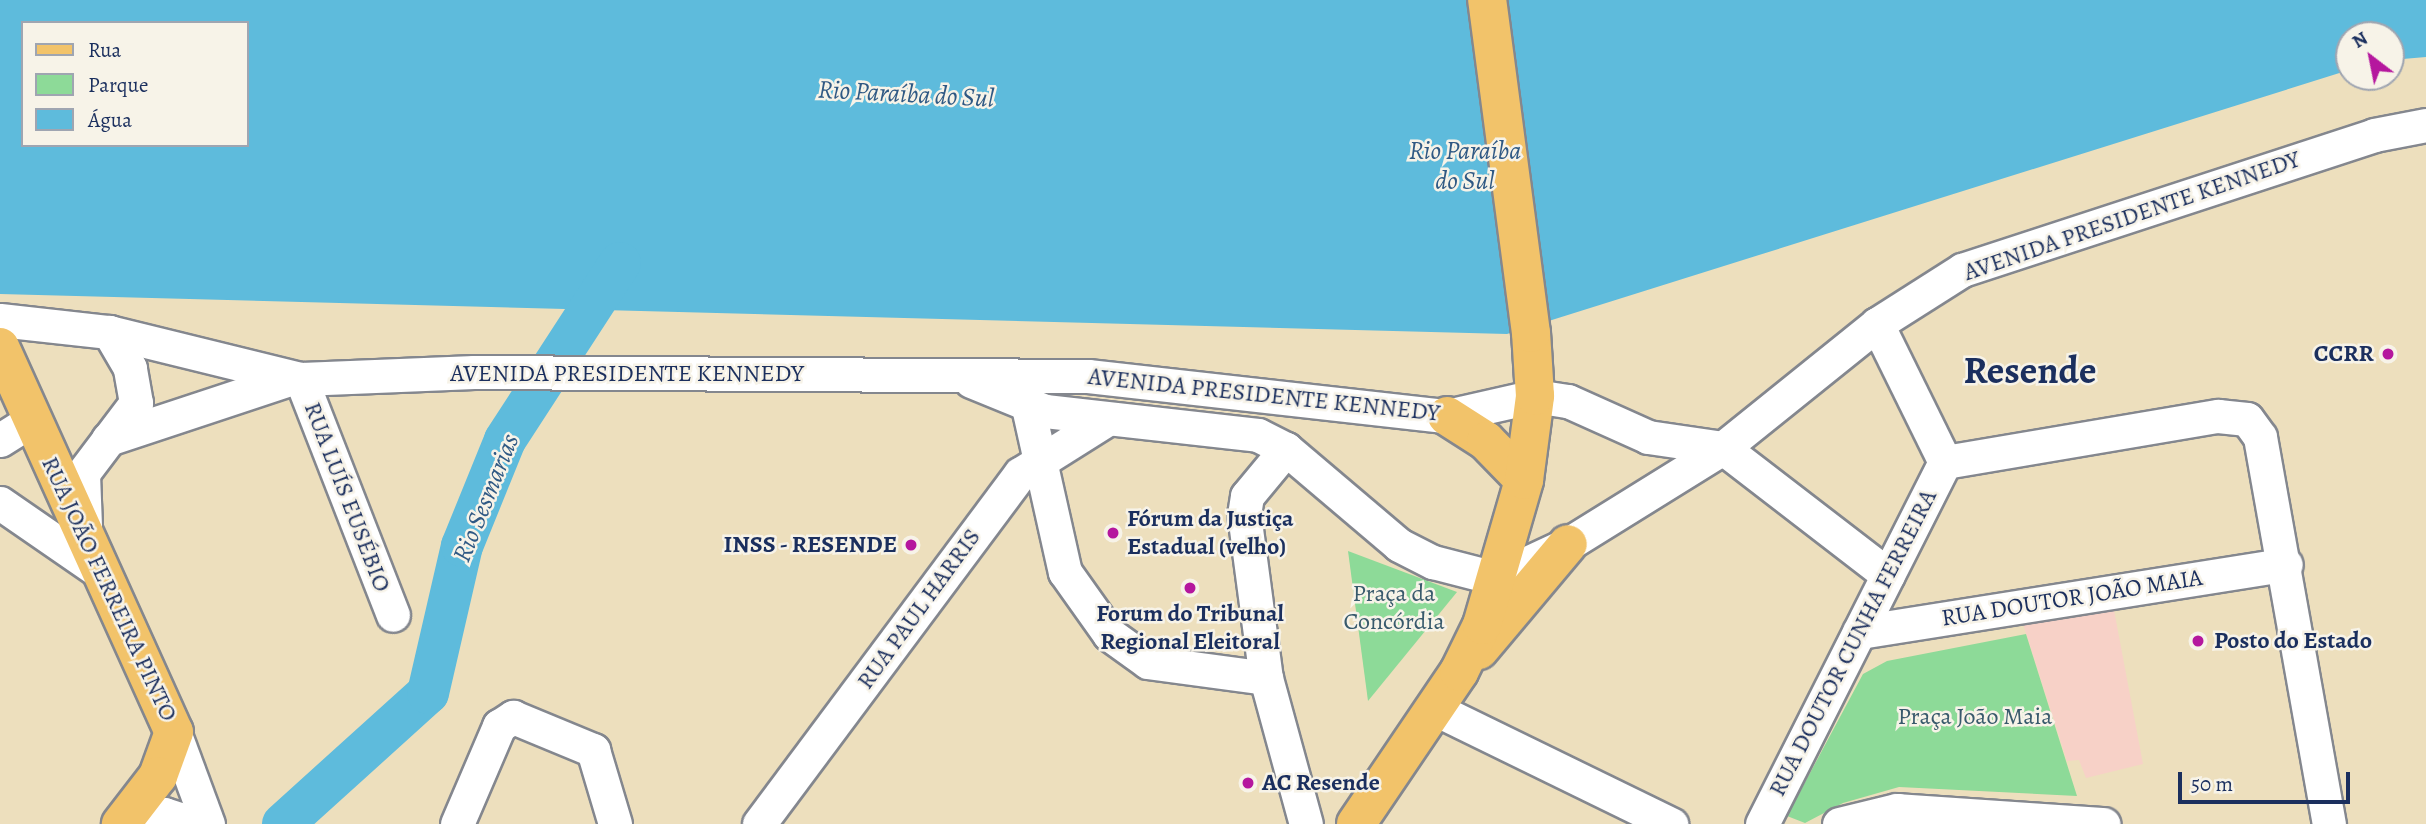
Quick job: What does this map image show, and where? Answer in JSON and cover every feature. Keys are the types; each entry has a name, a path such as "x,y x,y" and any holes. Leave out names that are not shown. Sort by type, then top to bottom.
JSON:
{"main road":[{"path":"1459,672 1493,582 1524,480 1535,396 1531,333 1487,0"},
{"name":"RUA JOÃO FERREIRA PINTO","path":"0,346 174,732 158,776 121,824"},
{"path":"1447,416 1486,441 1524,480"},
{"path":"1356,824 1459,672 1568,544"},
{"path":"1329,824 1493,582"}],"street":[{"name":"AVENIDA PRESIDENTE KENNEDY","path":"962,377 1028,407 1092,419 1258,435 1286,449 1399,545 1493,582 1568,544 1723,447 1877,324 1981,262 2374,135 2426,125"},
{"name":"AVENIDA PRESIDENTE KENNEDY","path":"0,320 108,332 297,378 605,371 962,377 1088,376 1447,416 1535,396 1568,401 1648,437 1723,447"},
{"path":"1877,324 1945,462 2235,415 2260,437 2286,564 2329,824"},
{"path":"86,539 83,473 105,440 136,403 131,368 108,332"},
{"path":"1088,376 1076,394 1092,419"},
{"name":"AVENIDA PRESIDENTE KENNEDY","path":"105,440 297,378"},
{"name":"RUA LUÍS EUSÉBIO","path":"297,378 393,615"},
{"path":"1028,407 1065,572 1109,634 1148,662 1266,678"},
{"name":"RUA PAUL HARRIS","path":"759,824 1005,492 1040,458 1092,419"},
{"path":"0,440 32,420"},
{"path":"1723,447 1888,575"},
{"path":"1286,449 1247,496 1244,514 1266,678 1306,824"},
{"name":"RUA DOUTOR CUNHA FERREIRA","path":"1762,824 1945,462"},
{"path":"0,503 103,574"},
{"name":"RUA DOUTOR JOÃO MAIA","path":"1858,632 2286,564"},
{"path":"1435,709 1671,824"},
{"path":"457,824 499,726 513,717 593,750 615,824"},
{"path":"174,732 208,824"},
{"path":"1839,824 1897,810 2104,824"},
{"path":"127,824 164,814 195,824"}],"shaded area":[{"path":"2114,610 2143,764 2086,778 2079,760 2067,761 2023,624"}],"green space":[{"name":"Praça da Concórdia","path":"1348,551 1457,592 1368,701"},
{"name":"Praça João Maia","path":"2026,634 2077,796 1899,787 1843,803 1805,823 1787,816 1863,674 1887,661"}],"water":[{"name":"Rio Paraíba do Sul","path":"0,0 2426,0 2426,57 2405,59 2405,21 2335,21 2335,74 1507,334 0,294"}],"waterway":[{"name":"Rio Sesmarias","path":"283,824 428,693 462,546 505,440 620,263"}],"place":[{"name":"CCRR","path":"2388,354"},
{"name":"Fórum da Justiça Estadual (velho)","path":"1113,533"},
{"name":"INSS - RESENDE","path":"911,545"},
{"name":"Forum do Tribunal Regional Eleitoral","path":"1190,588"},
{"name":"Posto do Estado","path":"2198,641"},
{"name":"AC Resende","path":"1248,783"}],"district":[{"name":"Resende","path":"2030,371"}]}
